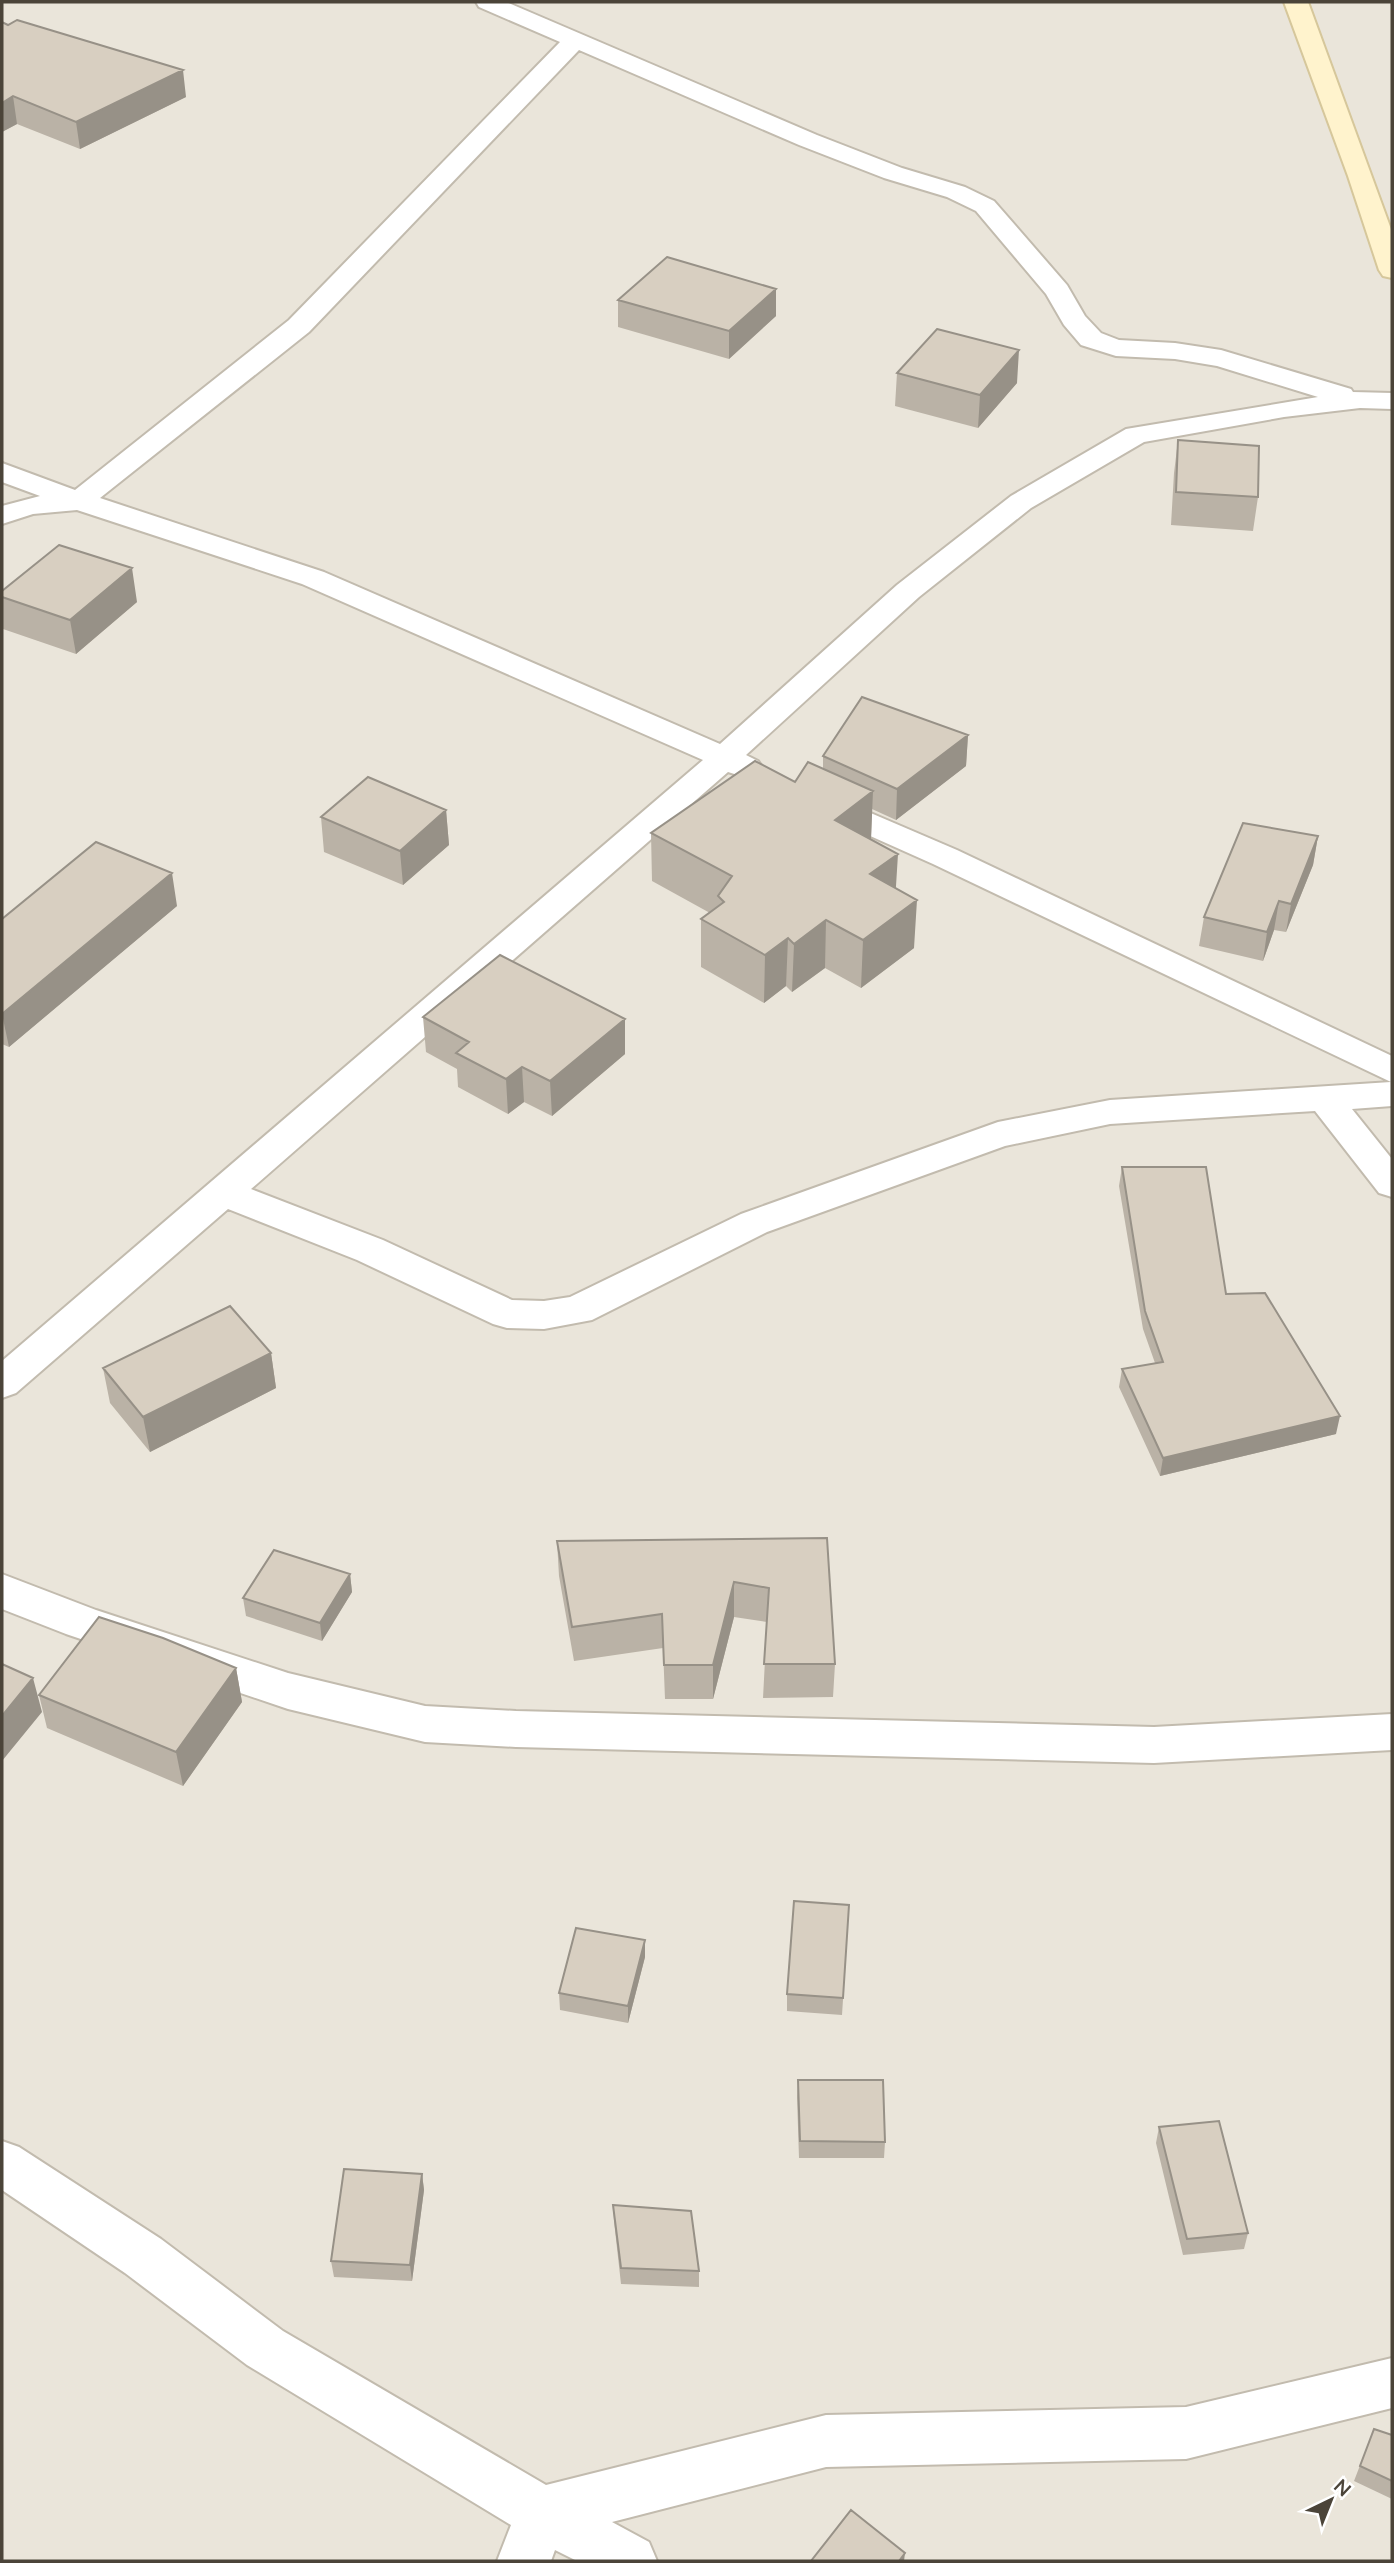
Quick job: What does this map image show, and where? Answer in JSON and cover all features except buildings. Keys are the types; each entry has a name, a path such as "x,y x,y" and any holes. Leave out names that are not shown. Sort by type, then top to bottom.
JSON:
{"street":[{"path":"487,2 808,140 893,173 956,192 985,206 1058,291 1073,319 1091,339 1116,348 1175,351 1221,358 1376,401"},
{"path":"1296,2 1392,270"},
{"path":"2,515 30,506 79,501 299,326 575,40"},
{"path":"2,1383 724,758 908,591 1021,502 1136,435 1284,409 1376,401"},
{"path":"2,472 79,501 313,578 460,640 945,857 1392,1070"},
{"path":"223,1192 370,1250 507,1314 544,1315 578,1310 754,1223 998,1135 1111,1112 1392,1094"},
{"path":"1324,1098 1392,1184"},
{"path":"2,1591 80,1622 288,1691 425,1724 516,1729 1154,1745 1392,1732"},
{"path":"2,2163 143,2256 265,2348 542,2513 630,2561"},
{"path":"542,2513 826,2441 1186,2433 1392,2383"},
{"path":"524,2561 542,2513"}],"shaded area":[{"path":"2,2 1392,2 1392,2561 2,2561"}]}
